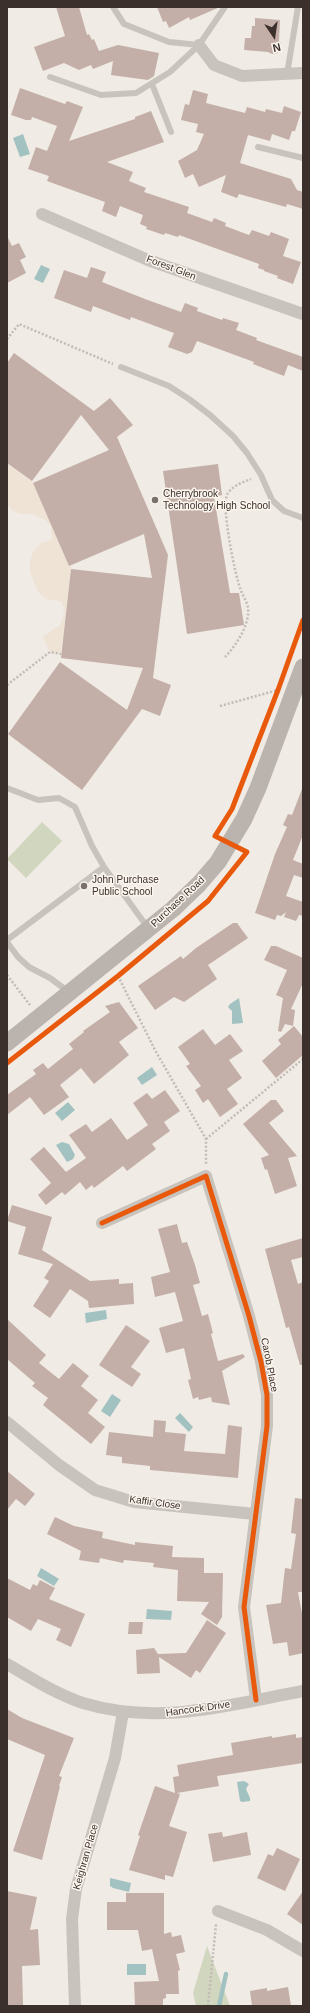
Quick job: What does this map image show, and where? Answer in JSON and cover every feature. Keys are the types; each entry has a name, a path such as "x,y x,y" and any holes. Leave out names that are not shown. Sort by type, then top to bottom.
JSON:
{"main road":[{"name":"Purchase Road","path":"7,1043 148,930 199,884 218,862 241,826 258,788 303,667"}],"street":[{"path":"199,45 214,65 242,76 303,72"},
{"name":"Forest Glen","path":"42,214 148,260 303,314"},
{"path":"102,1223 206,1176"},
{"name":"Carob Place","path":"206,1176 249,1316 261,1362 267,1395 267,1426 244,1607 256,1700"},
{"name":"Kaffir Close","path":"7,1422 59,1465 95,1490 134,1502 255,1514"},
{"name":"Hancock Drive","path":"7,1664 43,1685 82,1702 123,1712 174,1714 303,1691"},
{"name":"Keighran Place","path":"75,2006 72,1919 76,1889 115,1758 123,1712"},
{"path":"218,1911 268,1930 303,1951"}],"lane":[{"path":"113,7 124,24 169,42 199,45"},
{"path":"50,77 101,95 136,93 170,72 199,45 225,7"},
{"path":"286,74 298,7"},
{"path":"152,84 171,132"},
{"path":"258,147 303,158"},
{"path":"121,367 169,386 194,403 232,436 247,453 261,475 272,500 284,511 303,518"},
{"path":"7,788 38,800 59,798 74,807 92,846 104,867 148,930"},
{"path":"70,993 50,978 29,967 18,957 7,941 104,867"}],"path":[{"path":"7,340 19,324 121,367"},
{"path":"225,657 232,650 247,620 248,608 240,588 233,561 225,506 227,494 236,485 261,475"},
{"path":"7,684 50,652 61,654"},
{"path":"220,706 278,690"},
{"path":"7,975 31,1007"},
{"path":"118,976 156,1050 206,1139 206,1176"},
{"path":"206,1139 303,1059"},
{"path":"208,2006 218,1911"}],"green space":[{"path":"42,822 62,841 26,878 7,859"},
{"path":"207,1946 230,2006 196,2006 193,1993"}],"shaded area":[{"path":"7,463 33,483 71,569 61,654 50,652 43,637 59,626 63,618 64,608 61,601 46,599 38,592 30,572 30,561 33,552 41,543 52,540 51,526 45,520 32,514 20,514 12,510 7,504"}],"water":[{"path":"23,134 30,154 20,157 13,138"},
{"path":"41,265 50,269 43,283 34,279"},
{"path":"239,998 243,1023 232,1024 232,1011 228,1007"},
{"path":"152,1067 157,1075 142,1085 137,1078"},
{"path":"68,1102 75,1110 62,1121 55,1113"},
{"path":"62,1142 69,1144 75,1155 73,1159 67,1162 56,1145"},
{"path":"106,1310 107,1319 86,1323 85,1313"},
{"path":"112,1394 121,1400 110,1417 101,1411"},
{"path":"180,1413 193,1427 189,1432 175,1418"},
{"path":"41,1568 59,1579 54,1586 37,1576"},
{"path":"147,1609 172,1611 171,1620 146,1619"},
{"path":"244,1781 249,1784 246,1789 250,1801 242,1802 240,1801 237,1782"},
{"path":"110,1878 131,1883 129,1892 110,1886"},
{"path":"127,1964 146,1964 146,1975 127,1975"}],"building":[{"path":"56,7 79,7 87,35 89,34 92,40 94,39 99,51 118,45 159,53 154,76 148,80 111,75 113,61 93,69 91,65 79,70 64,63 43,71 34,47 65,36"},
{"path":"157,7 220,7 190,20 189,17 169,28 166,21 163,22"},
{"path":"255,18 280,20 279,41 281,43 281,49 278,53 272,54 268,52 244,50 245,38 251,38 252,26 255,26"},
{"path":"20,88 65,104 67,101 83,107 69,141 135,119 135,117 151,111 164,142 107,162 133,172 129,181 146,188 144,192 189,207 187,213 212,222 214,218 226,223 225,226 249,235 252,230 269,236 271,232 289,239 283,256 301,262 293,284 258,268 259,264 179,235 178,237 165,233 164,235 146,229 147,227 140,224 143,215 120,206 116,217 102,211 105,202 47,181 49,176 28,169 36,147 47,151 57,126 32,117 31,120 26,120 11,115"},
{"path":"193,90 208,94 206,103 245,113 247,107 265,112 266,109 282,113 284,106 301,112 295,131 292,131 289,140 272,134 270,141 248,135 240,163 291,179 297,190 303,192 303,209 287,204 286,207 239,194 237,198 221,192 226,175 199,187 193,174 185,178 178,161 197,150 204,134 196,132 198,124 181,120 185,104 189,105"},
{"path":"7,236 12,246 19,243 26,257 20,260 26,273 7,283"},
{"path":"91,267 106,272 102,282 145,299 181,312 185,303 198,308 197,311 222,320 223,318 239,323 236,330 257,338 256,340 303,357 303,371 288,365 284,376 253,364 254,362 197,341 192,352 187,354 168,347 174,333 131,317 130,320 93,306 91,312 54,298 64,270 87,278"},
{"path":"14,353 94,411 110,398 133,425 117,437 168,555 153,678 171,685 160,716 142,709 82,790 8,734 60,662 127,710 143,668 61,658 71,569 152,578 144,534 69,566 33,483 109,450 81,415 32,481 7,463 7,363"},
{"path":"218,464 222,495 214,497 230,593 239,593 244,625 187,634 163,471"},
{"path":"302,789 303,835 293,860 303,864 303,878 294,875 286,896 303,902 303,916 299,915 296,921 284,917 286,912 281,916 277,915 275,920 255,913 275,854 287,827 283,825 288,814 292,815"},
{"path":"233,923 237,923 248,938 208,965 217,979 184,1002 174,997 155,1010 138,986 181,956 183,959 196,948"},
{"path":"271,946 276,946 303,958 303,983 291,1009 295,1010 293,1026 285,1024 281,1032 278,1031 283,998 276,995 287,970 264,960"},
{"path":"119,1002 138,1028 119,1042 129,1055 94,1084 81,1068 60,1085 69,1097 44,1115 30,1097 7,1115 7,1095 36,1074 33,1070 43,1063 48,1069 73,1049 69,1044 84,1032 83,1031 110,1012 105,1006"},
{"path":"294,1026 303,1037 303,1055 276,1078 262,1061 281,1044 278,1040"},
{"path":"203,1029 215,1045 230,1034 243,1051 229,1060 242,1078 227,1089 238,1104 220,1117 208,1099 203,1103 195,1090 201,1086 186,1066 190,1064 178,1047"},
{"path":"165,1090 180,1111 164,1122 170,1131 152,1144 156,1149 127,1171 123,1166 94,1188 92,1185 86,1190 80,1182 65,1195 62,1192 46,1205 38,1195 51,1183 30,1159 44,1147 66,1172 86,1158 69,1135 86,1124 92,1132 111,1118 127,1140 148,1125 133,1103 147,1093 152,1099"},
{"path":"271,1100 276,1100 284,1111 269,1123 297,1156 288,1158 297,1186 275,1194 267,1169 265,1170 261,1158 269,1155 243,1124"},
{"path":"12,1205 52,1217 42,1250 90,1281 119,1279 119,1284 133,1283 134,1304 89,1308 88,1301 70,1289 50,1318 33,1306 49,1281 44,1278 53,1264 18,1254 26,1227 7,1221"},
{"path":"177,1224 182,1243 187,1242 195,1265 200,1283 193,1285 202,1316 208,1314 213,1333 211,1334 218,1361 243,1354 245,1357 222,1371 230,1405 212,1402 211,1397 199,1400 198,1397 193,1399 188,1380 191,1379 184,1348 166,1353 159,1328 183,1321 175,1292 155,1297 151,1277 170,1272 158,1229"},
{"path":"303,1238 303,1257 291,1260 298,1284 303,1282 303,1365 300,1365 289,1327 286,1328 265,1249"},
{"path":"7,1319 46,1355 39,1363 59,1379 73,1363 89,1376 81,1386 98,1400 88,1413 105,1427 91,1444 43,1405 48,1398 32,1386 35,1383 7,1359"},
{"path":"126,1325 150,1341 131,1367 141,1374 132,1387 99,1365"},
{"path":"154,1420 166,1421 165,1432 186,1434 184,1451 225,1454 228,1425 242,1427 238,1478 150,1470 150,1466 122,1463 122,1457 106,1455 109,1432 153,1437"},
{"path":"7,1471 35,1494 25,1506 16,1499 7,1510"},
{"path":"295,1498 303,1499 303,1592 298,1592 303,1619 303,1653 289,1656 287,1642 273,1644 266,1605 281,1603 285,1568 291,1569 296,1534 291,1533"},
{"path":"55,1517 74,1526 103,1532 102,1538 135,1545 135,1542 173,1546 172,1557 204,1558 204,1573 223,1573 222,1617 217,1625 201,1614 209,1602 177,1601 178,1570 153,1567 154,1563 124,1560 123,1563 100,1558 99,1563 79,1560 81,1551 47,1534"},
{"path":"7,1578 30,1590 33,1584 37,1586 40,1580 55,1588 49,1599 85,1614 71,1647 56,1640 61,1629 38,1619 31,1631 7,1617"},
{"path":"207,1620 226,1633 200,1673 196,1670 191,1678 159,1657 160,1673 137,1674 136,1650 154,1648 158,1654 186,1653"},
{"path":"129,1622 143,1622 142,1634 128,1634"},
{"path":"7,1709 22,1718 74,1738 59,1776 62,1777 42,1860 13,1851 45,1755 7,1739"},
{"path":"296,1734 296,1738 303,1737 303,1763 217,1776 219,1786 177,1793 180,1794 169,1826 187,1832 173,1877 165,1875 165,1880 129,1870 140,1836 138,1835 155,1786 175,1793 173,1777 179,1776 177,1765 233,1755 231,1743 272,1736 272,1738"},
{"path":"222,1832 223,1837 247,1832 251,1855 213,1862 208,1834"},
{"path":"277,1848 300,1859 285,1891 257,1878 268,1854 273,1856"},
{"path":"7,1891 37,1897 30,1930 38,1929 40,1965 22,1966 23,2006 7,2006"},
{"path":"303,1891 303,1925 287,1914"},
{"path":"126,1893 164,1893 164,1934 171,1932 172,1937 181,1935 185,1952 176,1954 180,1970 178,1971 179,1994 166,1994 166,1998 163,1999 163,2006 135,2006 134,1982 159,1981 152,1949 142,1951 138,1930 107,1930 107,1902 126,1902"},
{"path":"288,1987 291,2006 252,2006 250,1991 267,1988 267,1991"}],"waterway":[{"path":"219,2006 226,1974"}],"cycle path":[{"path":"7,1063 118,976 208,901 247,852 215,836 232,809 278,690 303,620"},
{"path":"102,1223 206,1176 249,1316 261,1362 267,1395 267,1426 244,1607 256,1700"}],"place":[{"name":"Cherrybrook Technology High School","path":"155,500"},
{"name":"John Purchase Public School","path":"84,886"}]}
